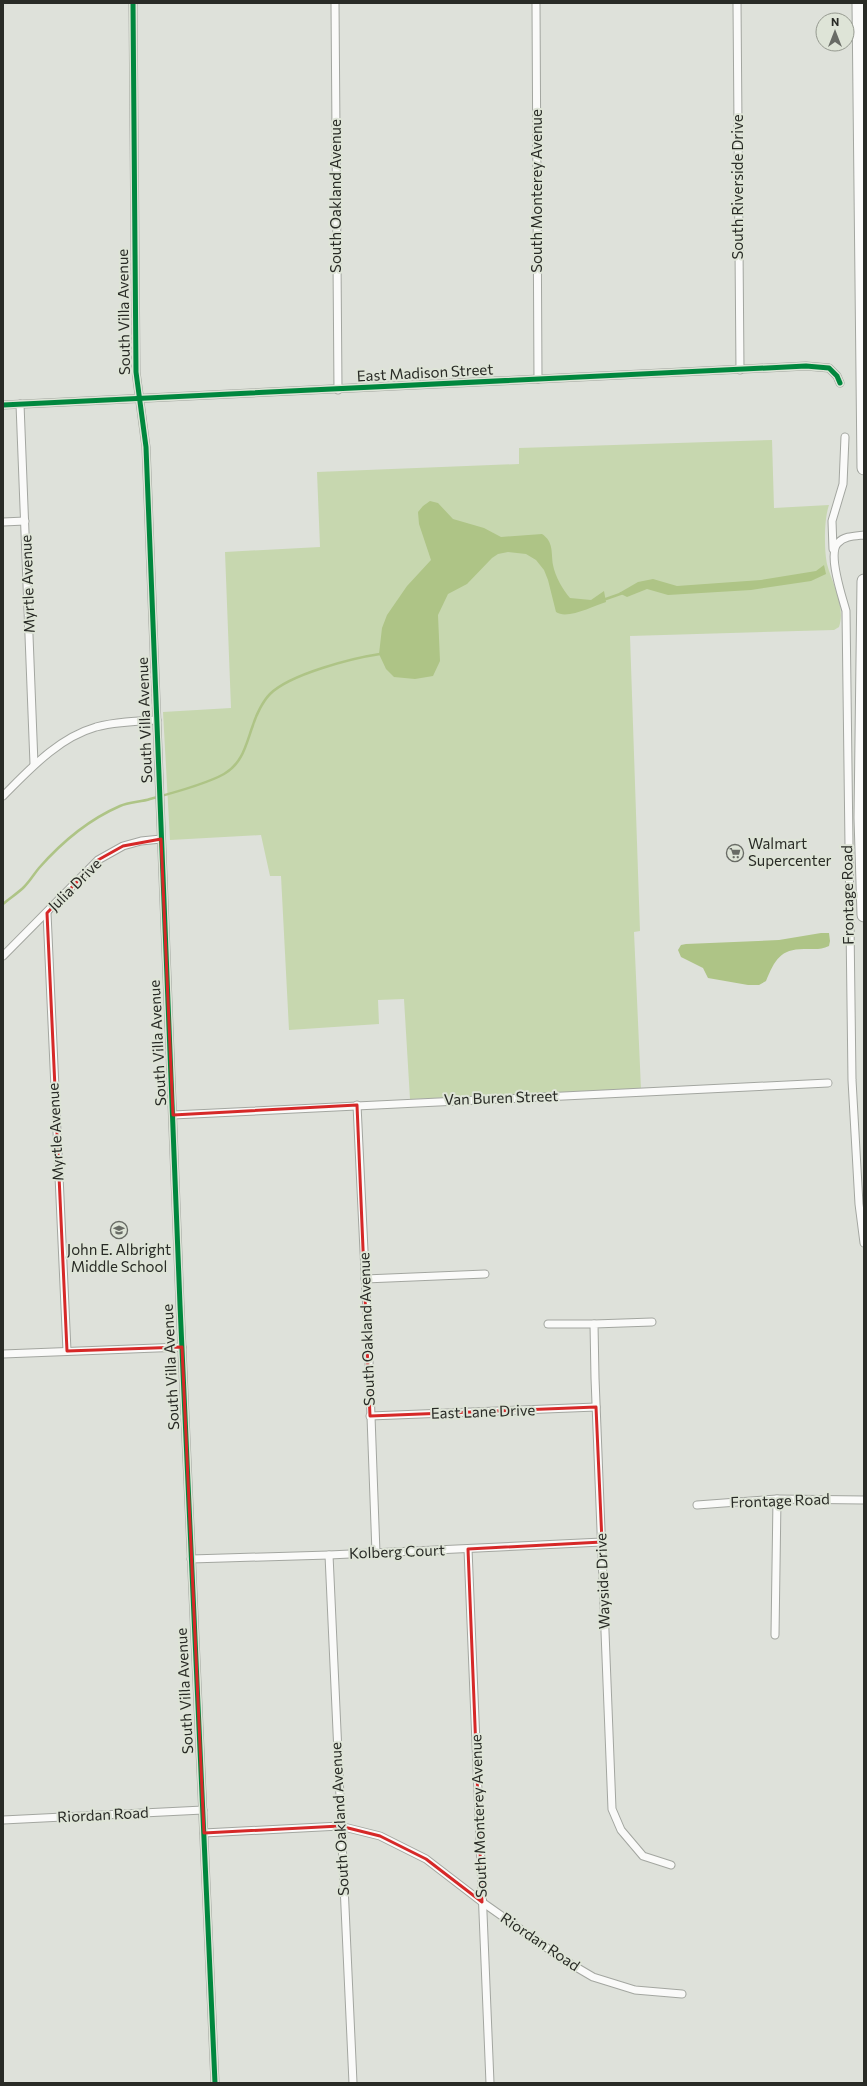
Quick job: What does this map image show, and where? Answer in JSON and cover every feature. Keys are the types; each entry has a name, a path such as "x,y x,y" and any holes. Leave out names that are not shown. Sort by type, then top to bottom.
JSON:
{"highway":[{"path":"859,3 864,468"},
{"path":"864,581 861,818 864,915"}],"street":[{"name":"South Villa Avenue","path":"133,3 136,372 146,447 182,1347 215,2083"},
{"name":"South Oakland Avenue","path":"335,3 338,390"},
{"name":"South Monterey Avenue","path":"536,3 538,379"},
{"name":"South Riverside Drive","path":"737,3 740,370"},
{"name":"East Madison Street","path":"3,405 822,367 829,368 834,371 840,383"},
{"name":"Myrtle Avenue","path":"20,404 34,764"},
{"name":"Frontage Road","path":"845,437 843,484 832,521 833,560 846,611 852,1080 859,1204 864,1243"},
{"path":"3,522 25,521"},
{"path":"833,549 838,542 847,537 864,535"},
{"path":"3,796 34,764 58,747 95,728 119,723 156,720"},
{"name":"Julia Drive","path":"3,956 98,860 123,846 141,841 161,839"},
{"name":"Myrtle Avenue","path":"47,913 66,1351"},
{"name":"Van Buren Street","path":"173,1115 828,1083"},
{"name":"South Oakland Avenue","path":"357,1105 376,1553"},
{"path":"365,1279 485,1274"},
{"path":"548,1324 652,1322"},
{"name":"Wayside Drive","path":"594,1324 612,1809 621,1830 644,1856 671,1864"},
{"path":"3,1354 182,1347"},
{"name":"East Lane Drive","path":"370,1416 596,1407"},
{"path":"775,1635 777,1499"},
{"name":"Frontage Road","path":"697,1505 777,1499 864,1500"},
{"name":"Kolberg Court","path":"191,1559 329,1555 602,1542"},
{"name":"South Monterey Avenue","path":"468,1549 490,2083"},
{"name":"South Oakland Avenue","path":"329,1555 340,1826 353,2083"},
{"name":"Riordan Road","path":"3,1820 203,1810"},
{"name":"Riordan Road","path":"204,1833 340,1826 380,1836 426,1858 482,1902 564,1960 593,1977 635,1990 682,1994"}],"highlighted area":[{"path":"161,839 173,1115 357,1105 370,1416 596,1407 602,1542 468,1549 482,1902 426,1859 380,1836 340,1826 204,1833 182,1347 67,1351 47,913 98,860 123,846"}],"shaded area":[{"path":"772,440 774,508 829,505 825,526 826,558 840,603 841,619 839,627 834,630 630,636 640,931 634,932 641,1089 410,1099 404,999 378,1000 379,1024 289,1030 281,876 270,876 261,835 170,840 163,712 231,708 225,552 320,547 317,472 519,464 519,448"},
{"path":"430,501 438,503 453,519 484,528 501,537 542,534 546,537 550,544 553,565 557,578 570,598 591,600 604,591 606,602 573,613 561,614 556,612 548,580 544,570 536,560 526,554 508,552 498,554 492,558 467,584 448,594 438,615 440,661 433,676 415,679 394,677 386,669 379,654 382,628 387,615 407,586 431,560 419,524 418,512"},
{"path":"824,565 826,574 811,581 751,590 668,595 647,589 627,597 619,593 638,582 653,579 677,586 761,580 816,571"},
{"path":"829,933 829,946 818,949 791,950 785,953 776,961 766,981 759,985 748,985 708,978 703,968 681,957 678,950 681,945 686,944 779,940"}],"waterway":[{"path":"603,600 623,593"},
{"path":"3,904 24,887 39,868 76,832 109,811 124,805 188,788 208,781 230,770 240,759 262,704 267,697 279,687 322,668 354,659 380,654"}],"cycle path":[{"path":"133,3 136,372 146,447 180,1305 215,2083"},
{"path":"3,405 806,366 829,368 837,376 840,383"}],"place":[{"name":"Walmart Supercenter","path":"735,853"},
{"name":"John E. Albright Middle School","path":"119,1230"}]}
